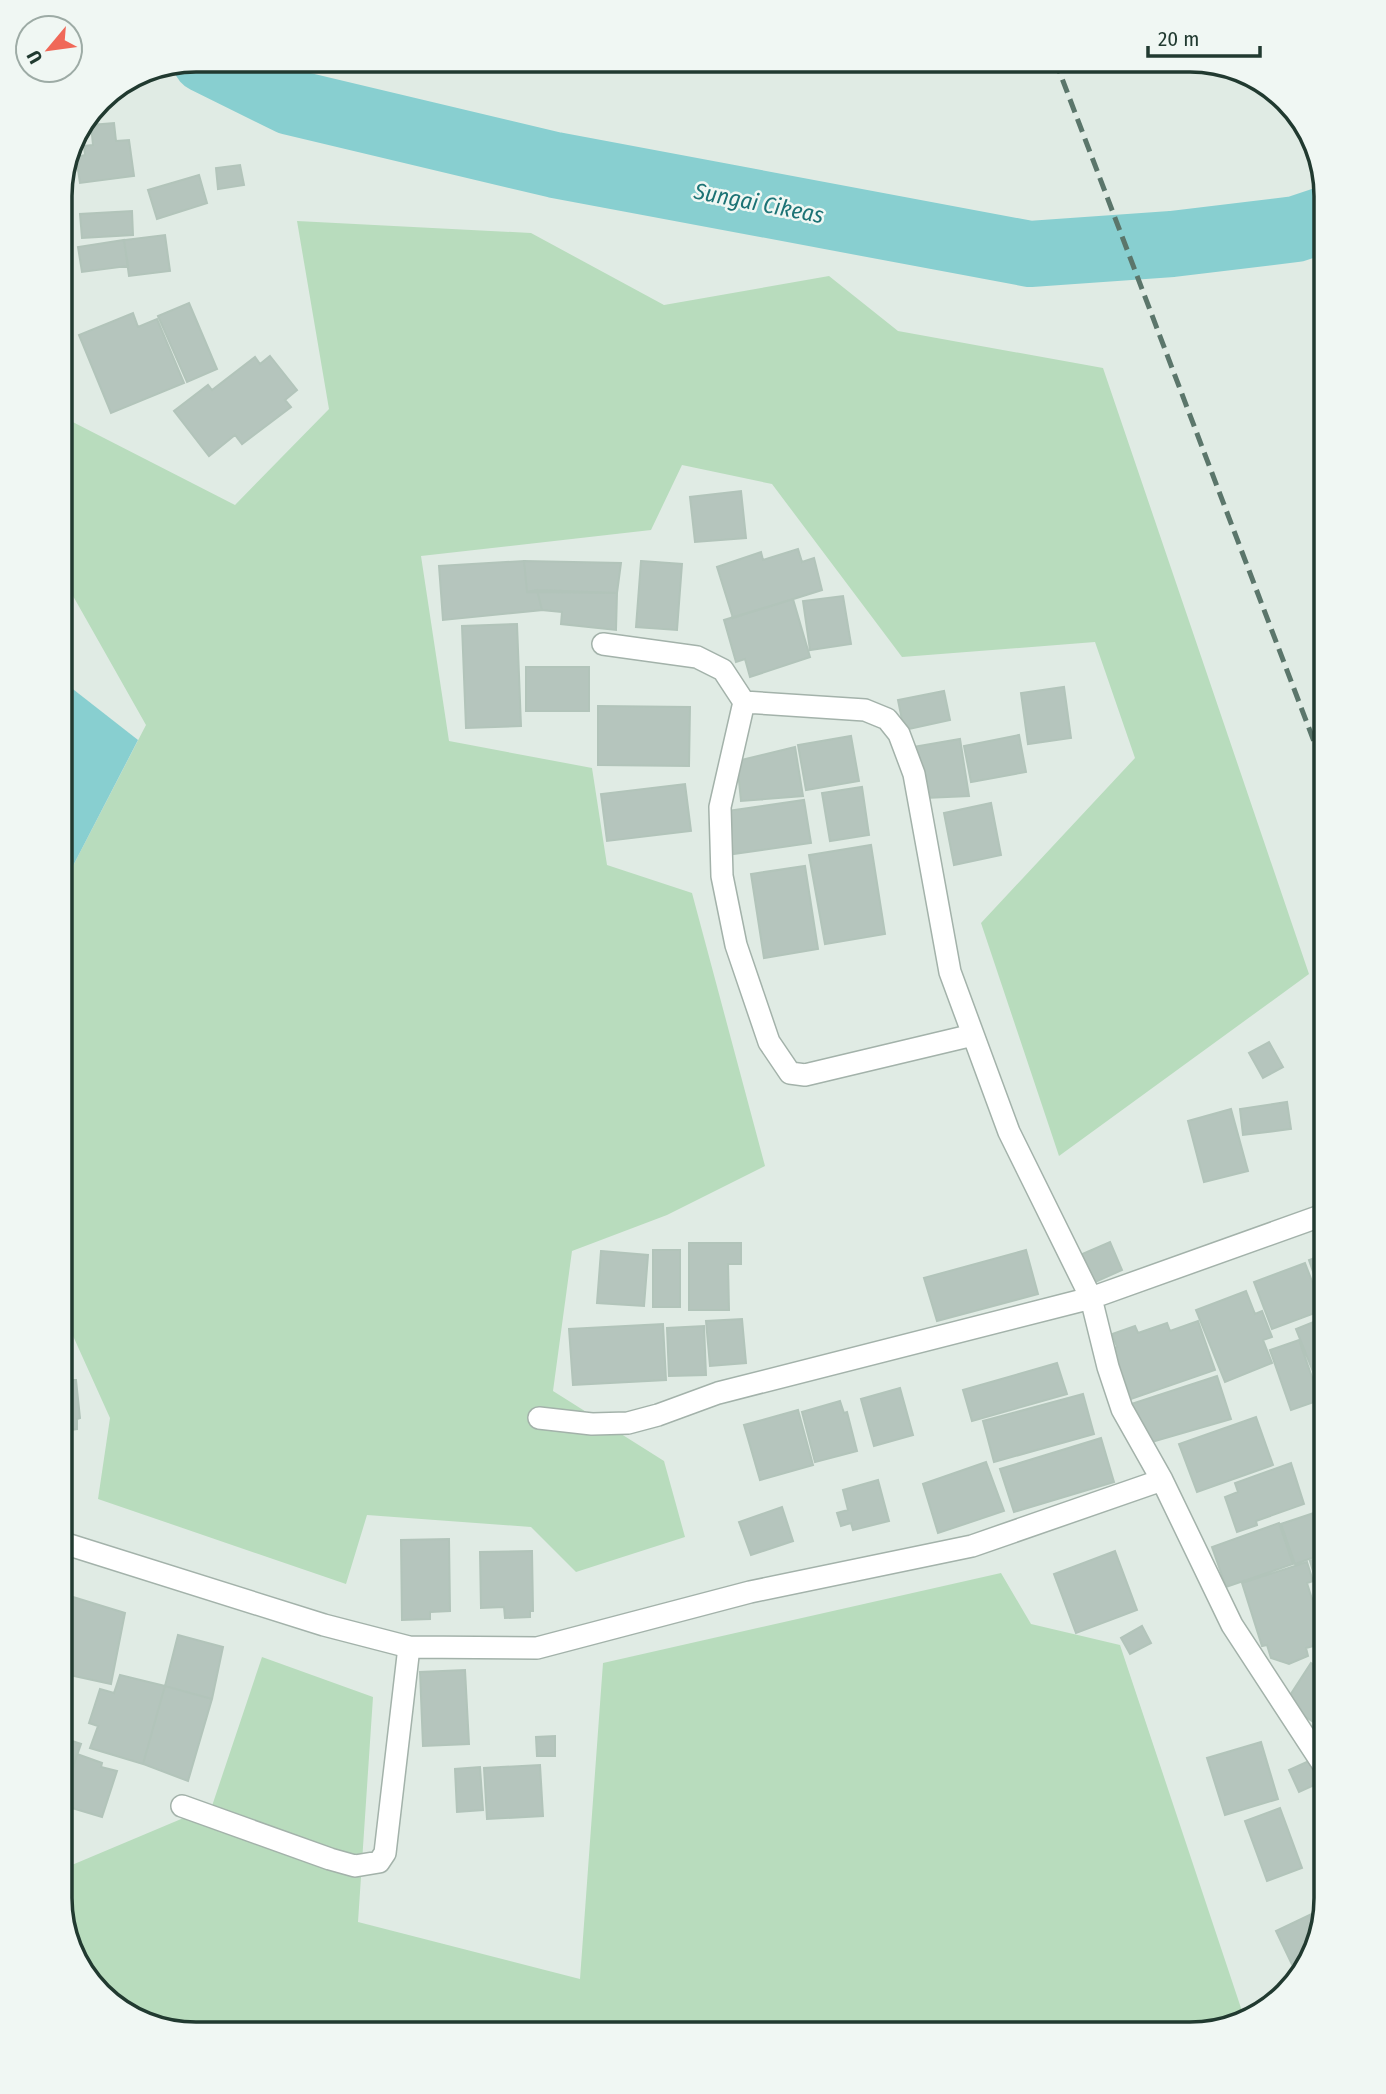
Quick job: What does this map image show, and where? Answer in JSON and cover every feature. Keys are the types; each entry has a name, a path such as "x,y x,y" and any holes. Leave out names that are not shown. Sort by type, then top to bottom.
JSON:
{"street":[{"path":"603,644 697,657 723,670 744,702 720,807 722,876 736,945 769,1042 790,1073 805,1075 973,1035"},
{"path":"744,702 865,710 887,719 899,734 914,774 950,972 1009,1132 1091,1298 1108,1367 1122,1409 1162,1480 1232,1625 1314,1751"},
{"path":"539,1418 592,1424 628,1423 658,1416 718,1393 915,1345 1091,1298 1314,1218"},
{"path":"72,1546 324,1625 408,1647 537,1648 750,1592 972,1546 1162,1480"},
{"path":"182,1806 330,1859 355,1866 379,1862 386,1853 408,1647"}],"green space":[{"path":"297,221 531,233 664,305 829,276 898,331 1103,368 1309,974 1059,1156 981,923 1135,758 1095,642 902,657 772,484 682,465 651,530 421,556 449,741 592,768 607,865 692,893 765,1166 667,1215 572,1251 553,1391 664,1461 685,1537 576,1572 531,1527 367,1515 346,1584 98,1499 110,1418 72,1334 72,868 146,725 72,594 72,422 235,505 329,409"},
{"path":"1001,1573 1031,1624 1120,1645 1242,2011 1222,2018 1190,2022 188,2022 156,2016 127,2001 97,1974 88,1960 81,1946 73,1914 72,1865 212,1806 262,1657 373,1697 358,1922 580,1979 603,1663"}],"water":[{"path":"72,688 138,740 72,868"}],"building":[{"path":"114,123 116,141 129,140 134,176 80,183 77,161 78,157 85,155 84,146 93,145 91,130 94,125"},
{"path":"240,165 244,185 218,189 216,168"},
{"path":"199,175 207,203 157,219 148,190"},
{"path":"132,211 133,235 82,238 80,214"},
{"path":"165,235 170,271 129,276 124,240"},
{"path":"124,240 128,266 82,272 78,247"},
{"path":"189,303 217,369 187,382 158,316"},
{"path":"133,313 138,327 157,319 184,383 111,413 79,335"},
{"path":"270,356 297,390 285,400 291,407 242,444 235,435 209,456 174,411 208,385 212,390 255,357 260,364"},
{"path":"741,491 746,538 695,542 690,497"},
{"path":"798,549 802,562 814,558 822,590 733,618 717,567 761,552 763,560"},
{"path":"524,561 621,563 617,593 527,592"},
{"path":"524,561 527,592 537,590 542,610 443,620 439,566"},
{"path":"641,561 682,564 677,630 636,627"},
{"path":"537,590 617,593 616,630 561,624 562,612 542,610"},
{"path":"843,596 851,644 810,650 803,601"},
{"path":"793,599 810,657 750,677 745,659 736,662 724,620"},
{"path":"517,624 521,726 466,728 462,626"},
{"path":"526,667 589,667 589,711 526,711"},
{"path":"1064,687 1071,738 1028,744 1021,693"},
{"path":"944,691 950,720 904,730 898,700"},
{"path":"598,706 690,707 689,766 598,765"},
{"path":"1019,735 1026,772 971,782 964,746"},
{"path":"851,736 859,781 806,790 798,745"},
{"path":"960,739 969,796 925,798 913,747"},
{"path":"795,747 803,796 741,801 737,761"},
{"path":"685,784 691,831 607,841 601,794"},
{"path":"862,787 869,835 830,841 822,793"},
{"path":"804,800 811,843 733,854 727,811"},
{"path":"991,803 1001,855 954,865 944,813"},
{"path":"871,845 885,934 825,944 809,855"},
{"path":"805,866 818,949 764,958 751,874"},
{"path":"1269,1042 1283,1067 1263,1078 1249,1053"},
{"path":"1287,1102 1291,1129 1243,1135 1240,1109"},
{"path":"1231,1109 1248,1171 1204,1182 1188,1121"},
{"path":"1110,1242 1122,1270 1093,1283 1080,1255"},
{"path":"689,1243 741,1243 741,1264 728,1264 729,1310 689,1310"},
{"path":"653,1250 680,1250 680,1307 653,1307"},
{"path":"1026,1250 1038,1294 937,1321 924,1278"},
{"path":"601,1251 648,1255 644,1306 597,1303"},
{"path":"1314,1258 1314,1274 1309,1260"},
{"path":"1305,1263 1314,1286 1314,1313 1272,1329 1254,1282"},
{"path":"1246,1291 1255,1314 1262,1311 1272,1337 1263,1340 1272,1363 1225,1382 1196,1310"},
{"path":"742,1319 746,1363 710,1366 706,1321"},
{"path":"1198,1321 1215,1370 1128,1400 1111,1349 1117,1347 1112,1334 1135,1326 1138,1333 1167,1323 1170,1331"},
{"path":"1314,1322 1314,1374 1296,1329"},
{"path":"663,1324 666,1380 573,1385 569,1329"},
{"path":"704,1326 706,1375 669,1376 667,1328"},
{"path":"1299,1340 1314,1383 1314,1402 1291,1410 1270,1350"},
{"path":"1057,1363 1067,1394 972,1421 963,1390"},
{"path":"1217,1376 1231,1419 1148,1443 1128,1405"},
{"path":"72,1380 76,1380 80,1418 77,1419 77,1429 72,1430"},
{"path":"900,1388 913,1435 874,1446 861,1399"},
{"path":"1083,1394 1094,1434 994,1462 983,1421"},
{"path":"840,1401 844,1413 847,1412 857,1451 815,1462 802,1412"},
{"path":"798,1410 813,1465 760,1480 744,1425"},
{"path":"1256,1417 1273,1465 1197,1492 1179,1444"},
{"path":"1101,1438 1114,1482 1014,1512 1000,1469"},
{"path":"986,1462 1004,1511 938,1533 923,1484"},
{"path":"1291,1463 1304,1504 1256,1521 1257,1525 1237,1532 1225,1497 1238,1492 1235,1483"},
{"path":"878,1480 889,1521 853,1530 851,1523 841,1526 837,1513 848,1510 843,1490"},
{"path":"782,1507 793,1541 751,1555 739,1522"},
{"path":"1314,1513 1314,1557 1295,1564 1281,1524"},
{"path":"1279,1523 1293,1564 1226,1587 1212,1547"},
{"path":"449,1539 450,1611 430,1612 430,1619 402,1620 401,1540"},
{"path":"532,1551 533,1611 530,1611 530,1617 505,1618 504,1607 481,1608 480,1552"},
{"path":"1115,1551 1137,1610 1076,1633 1054,1574"},
{"path":"1307,1562 1313,1581 1307,1583 1314,1598 1314,1646 1306,1648 1308,1656 1289,1664 1271,1658 1267,1645 1262,1646 1242,1583"},
{"path":"72,1597 125,1613 111,1684 72,1676"},
{"path":"1142,1626 1151,1643 1130,1654 1121,1638"},
{"path":"178,1635 223,1647 212,1699 165,1686"},
{"path":"1311,1663 1314,1665 1314,1722 1285,1703"},
{"path":"465,1670 469,1744 423,1746 420,1672"},
{"path":"120,1675 165,1686 143,1764 90,1748 98,1726 89,1723 100,1689 114,1693"},
{"path":"165,1686 212,1699 188,1781 143,1764"},
{"path":"555,1736 555,1756 537,1756 536,1737"},
{"path":"72,1741 81,1744 72,1770"},
{"path":"1261,1742 1278,1799 1225,1815 1207,1758"},
{"path":"77,1754 102,1763 101,1767 117,1771 102,1817 72,1808 72,1771"},
{"path":"1311,1760 1314,1767 1314,1785 1299,1792 1289,1770"},
{"path":"540,1765 543,1816 487,1819 484,1768"},
{"path":"480,1767 483,1810 457,1812 455,1769"},
{"path":"1280,1808 1302,1868 1267,1881 1245,1821"},
{"path":"1313,1913 1305,1946 1293,1967 1276,1931"}],"waterway":[{"name":"Sungai Cikeas","path":"229,72 290,102 555,165 1030,254 1172,244 1296,229 1314,223"}],"railway":[{"path":"1060,72 1314,741"}]}
